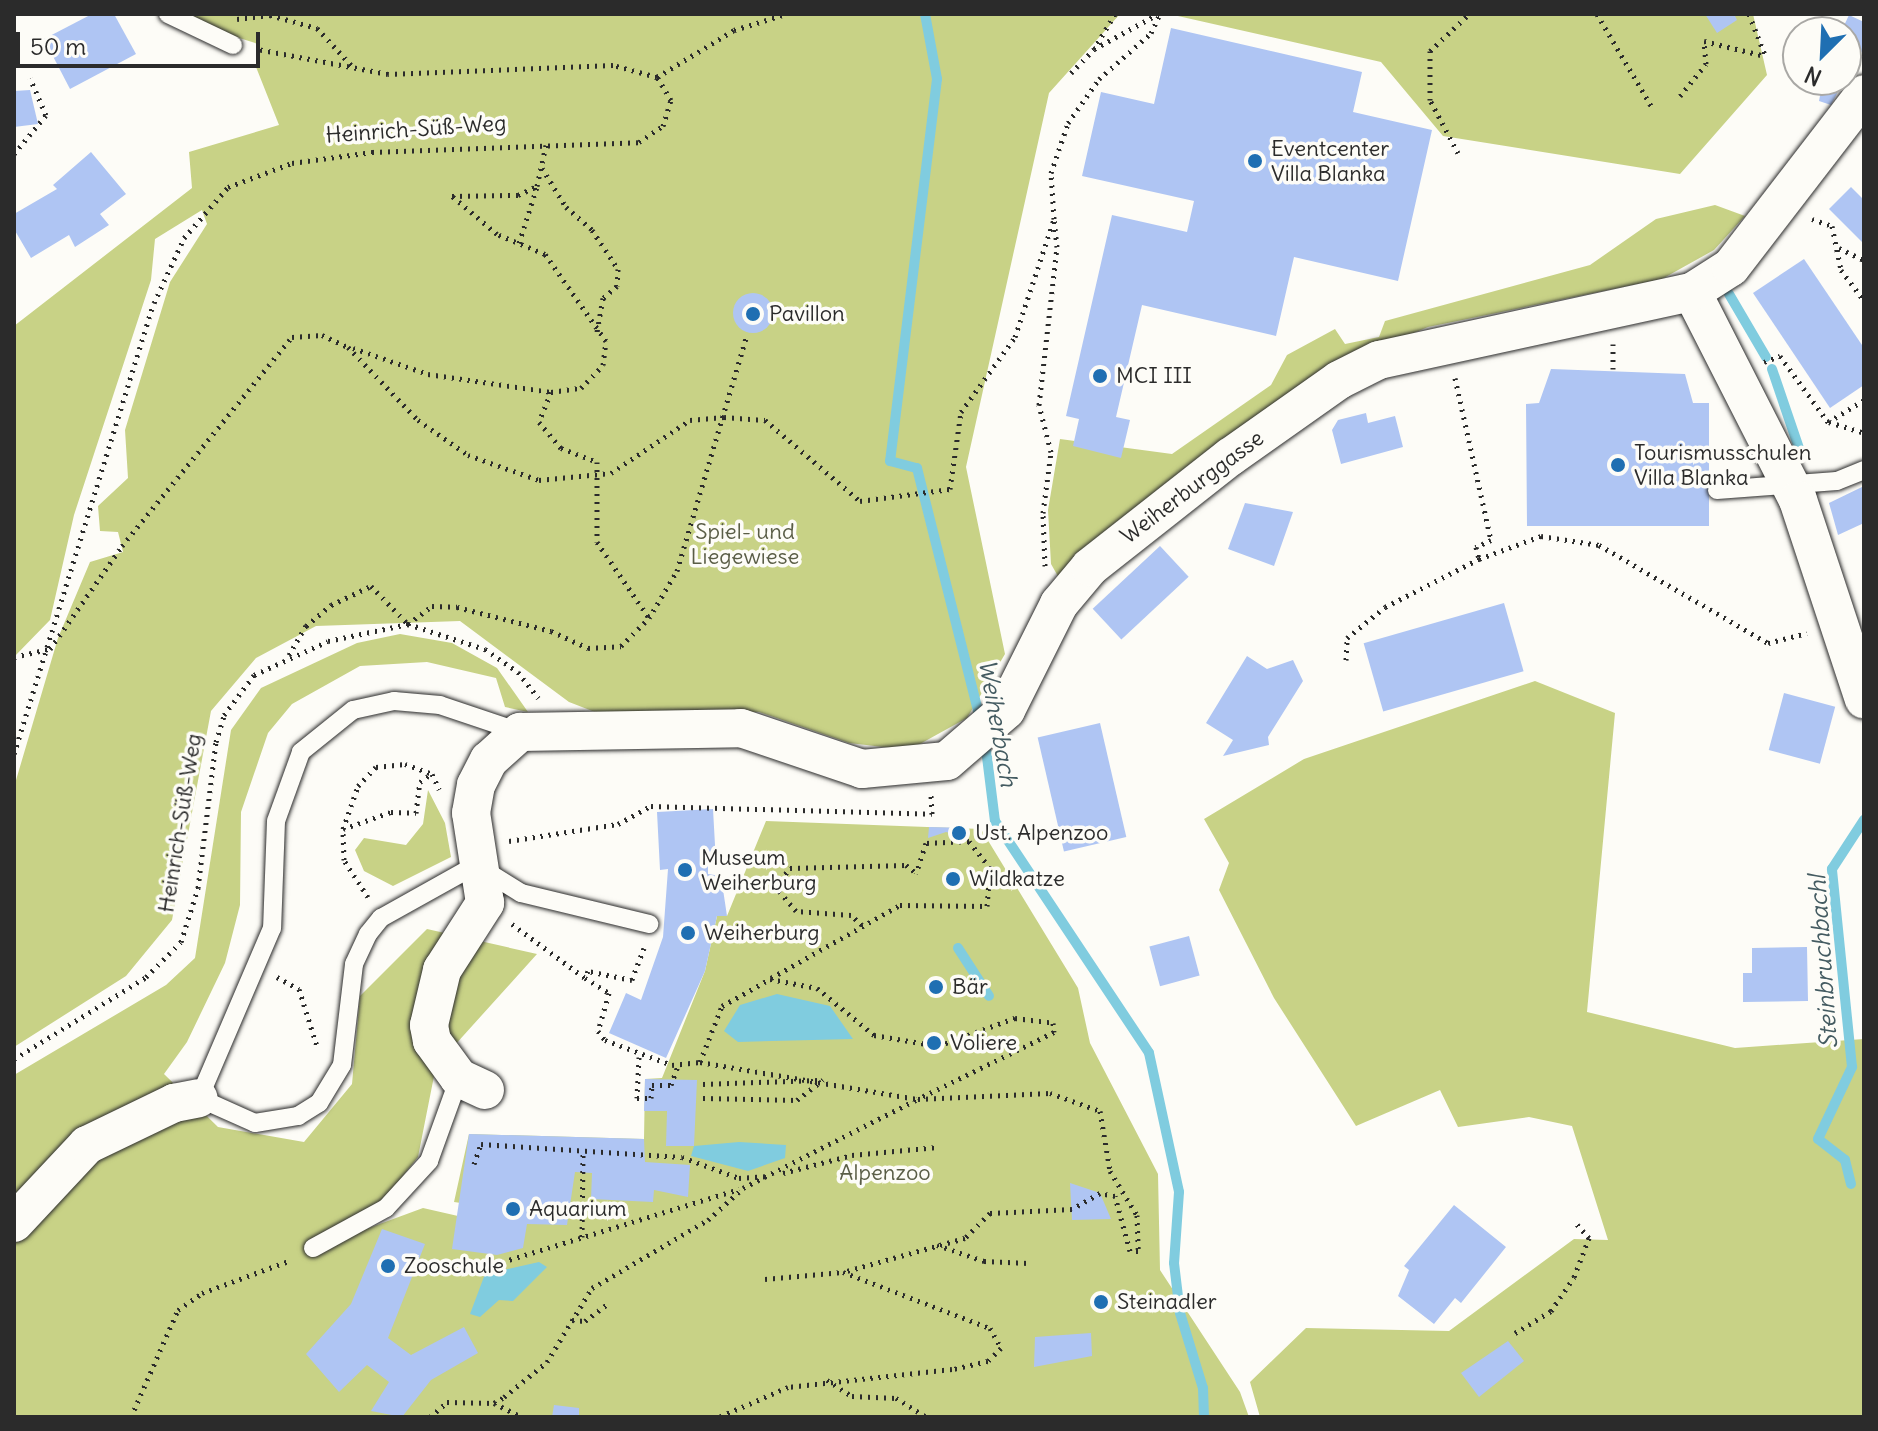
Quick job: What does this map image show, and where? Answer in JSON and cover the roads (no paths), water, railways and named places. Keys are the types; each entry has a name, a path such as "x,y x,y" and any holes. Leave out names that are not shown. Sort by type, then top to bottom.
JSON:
{"street":[{"name":"Weiherburggasse","path":"532,731 741,728 862,769 947,761 998,720 1059,604 1124,536 1339,380 1379,360 1446,341 1692,292 1731,267 1864,94"},
{"path":"1692,292 1789,481 1843,623 1864,699"},
{"path":"472,1084 432,1041 429,1025 442,970 485,903 476,865 471,813 482,771 532,731"},
{"path":"14,1223 87,1145 174,1103 199,1098"}],"lane":[{"path":"168,14 225,42"},
{"path":"1717,490 1789,481 1837,481 1864,470"},
{"name":"Weiherburggasse","path":"199,1098 258,967 276,904 280,803 291,770 314,737 353,710 394,701 440,705 532,731"},
{"path":"199,1098 255,1123 298,1116 319,1103 342,1065 354,964 381,918 476,865 521,893 649,924"},
{"path":"313,1248 386,1208 429,1161 472,1084"}],"water":[{"path":"777,994 830,1006 853,1039 738,1042 724,1031 740,1005"},
{"path":"739,1142 786,1145 785,1158 748,1171 691,1156 694,1146"},
{"path":"539,1262 547,1267 513,1301 499,1300 480,1317 470,1314 485,1274"}],"waterway":[{"name":"Weiherbach","path":"925,14 937,79 890,461 917,468 981,722"},
{"name":"Steinbruchbachl","path":"1729,294 1766,357"},
{"name":"Steinbruchbachl","path":"1772,369 1801,454"},
{"name":"Weiherbach","path":"985,741 995,821 1149,1053 1179,1192 1174,1263 1180,1313 1203,1388 1204,1417"},
{"name":"Steinbruchbachl","path":"1851,1184 1845,1160 1818,1139 1852,1067 1832,869 1864,820"},
{"path":"958,948 989,996"}],"place":[{"name":"Eventcenter Villa Blanka","path":"1255,161"},
{"name":"Pavillon","path":"753,314"},
{"name":"MCI III","path":"1100,376"},
{"name":"Tourismusschulen Villa Blanka","path":"1618,465"},
{"name":"Ust. Alpenzoo","path":"959,833"},
{"name":"Museum Weiherburg","path":"685,870"},
{"name":"Wildkatze","path":"953,879"},
{"name":"Weiherburg","path":"688,933"},
{"name":"Bär","path":"936,987"},
{"name":"Voliere","path":"934,1043"},
{"name":"Aquarium","path":"513,1209"},
{"name":"Zooschule","path":"388,1266"},
{"name":"Steinadler","path":"1101,1302"}],"park label":[{"name":"Spiel- und Liegewiese","path":"745,544"},
{"name":"Alpenzoo","path":"885,1173"}]}
